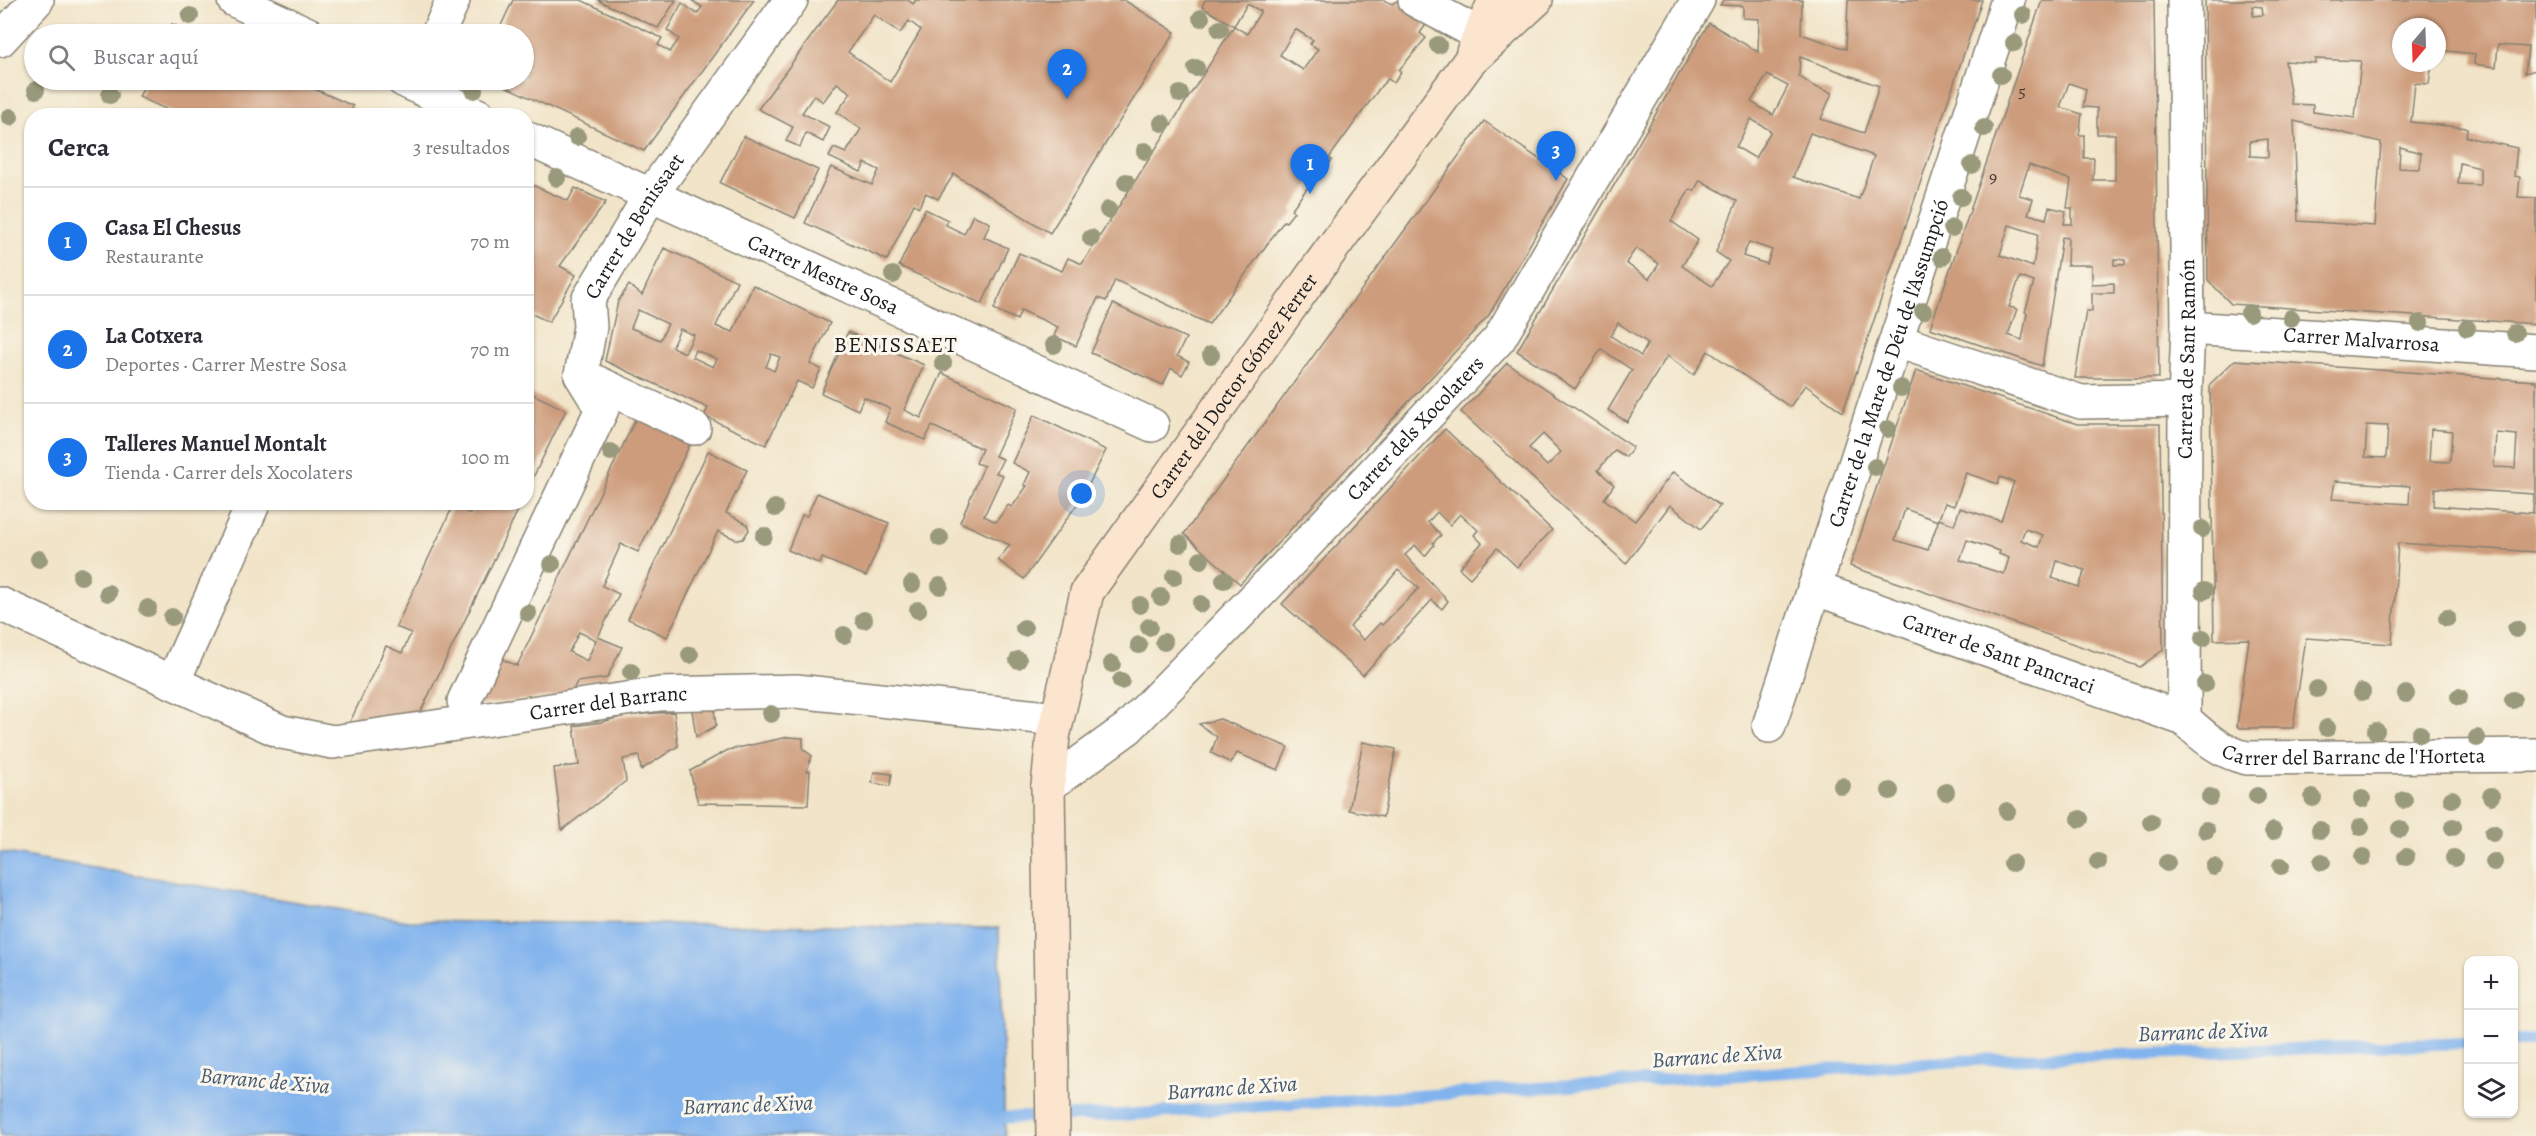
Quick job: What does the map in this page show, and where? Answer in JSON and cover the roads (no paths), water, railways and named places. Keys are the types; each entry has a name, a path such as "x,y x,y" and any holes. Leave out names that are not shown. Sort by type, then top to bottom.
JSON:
{"street":[{"path":"0,40 37,0"},
{"path":"234,0 286,24"},
{"path":"442,24 453,0"},
{"name":"Carrer de Benissaet","path":"581,375 590,327 588,300 650,196 791,0"},
{"path":"1415,0 1475,49"},
{"name":"Carrer del Doctor Gómez Ferrer","path":"1053,1136 1048,792 1055,728 1087,592 1475,49 1495,0"},
{"name":"Carrer del Doctor Gómez Ferrer","path":"1475,49 1536,0"},
{"name":"Carrer dels Xocolaters","path":"1048,792 1128,728 1283,569 1499,339 1698,0"},
{"name":"Carrer de la Mare de Déu de l'Assumpció","path":"1769,726 2008,0"},
{"name":"Carrera de Sant Ramón","path":"2184,0 2188,328 2185,400 2184,719"},
{"path":"433,97 460,108"},
{"name":"Carrer Mestre Sosa","path":"534,142 1152,425"},
{"name":"Carrer Malvarrosa","path":"2188,328 2536,351"},
{"path":"1897,341 2081,402 2185,400"},
{"path":"581,375 694,428"},
{"path":"464,701 602,409 581,375"},
{"path":"173,682 250,510"},
{"name":"Carrer de Sant Pancraci","path":"1814,588 2184,719"},
{"name":"Carrer del Barranc","path":"0,604 282,732 333,742 660,693 796,691 1055,728"},
{"name":"Carrer del Barranc de l'Horteta","path":"2184,719 2212,744 2229,754 2247,758 2536,755"}],"water":[{"path":"0,852 408,921 999,928 1005,1136 0,1136"}],"waterway":[{"name":"Barranc de Xiva","path":"2518,1041 2536,1041"},
{"name":"Barranc de Xiva","path":"990,1118 1121,1115 1973,1060 2464,1043"}],"place":[{"name":"La Cotxera","path":"1067,99"},
{"name":"Talleres Manuel Montalt","path":"1556,181"},
{"name":"Casa El Chesus","path":"1310,194"}],"district":[{"name":"BENISSAET","path":"896,344"}]}
